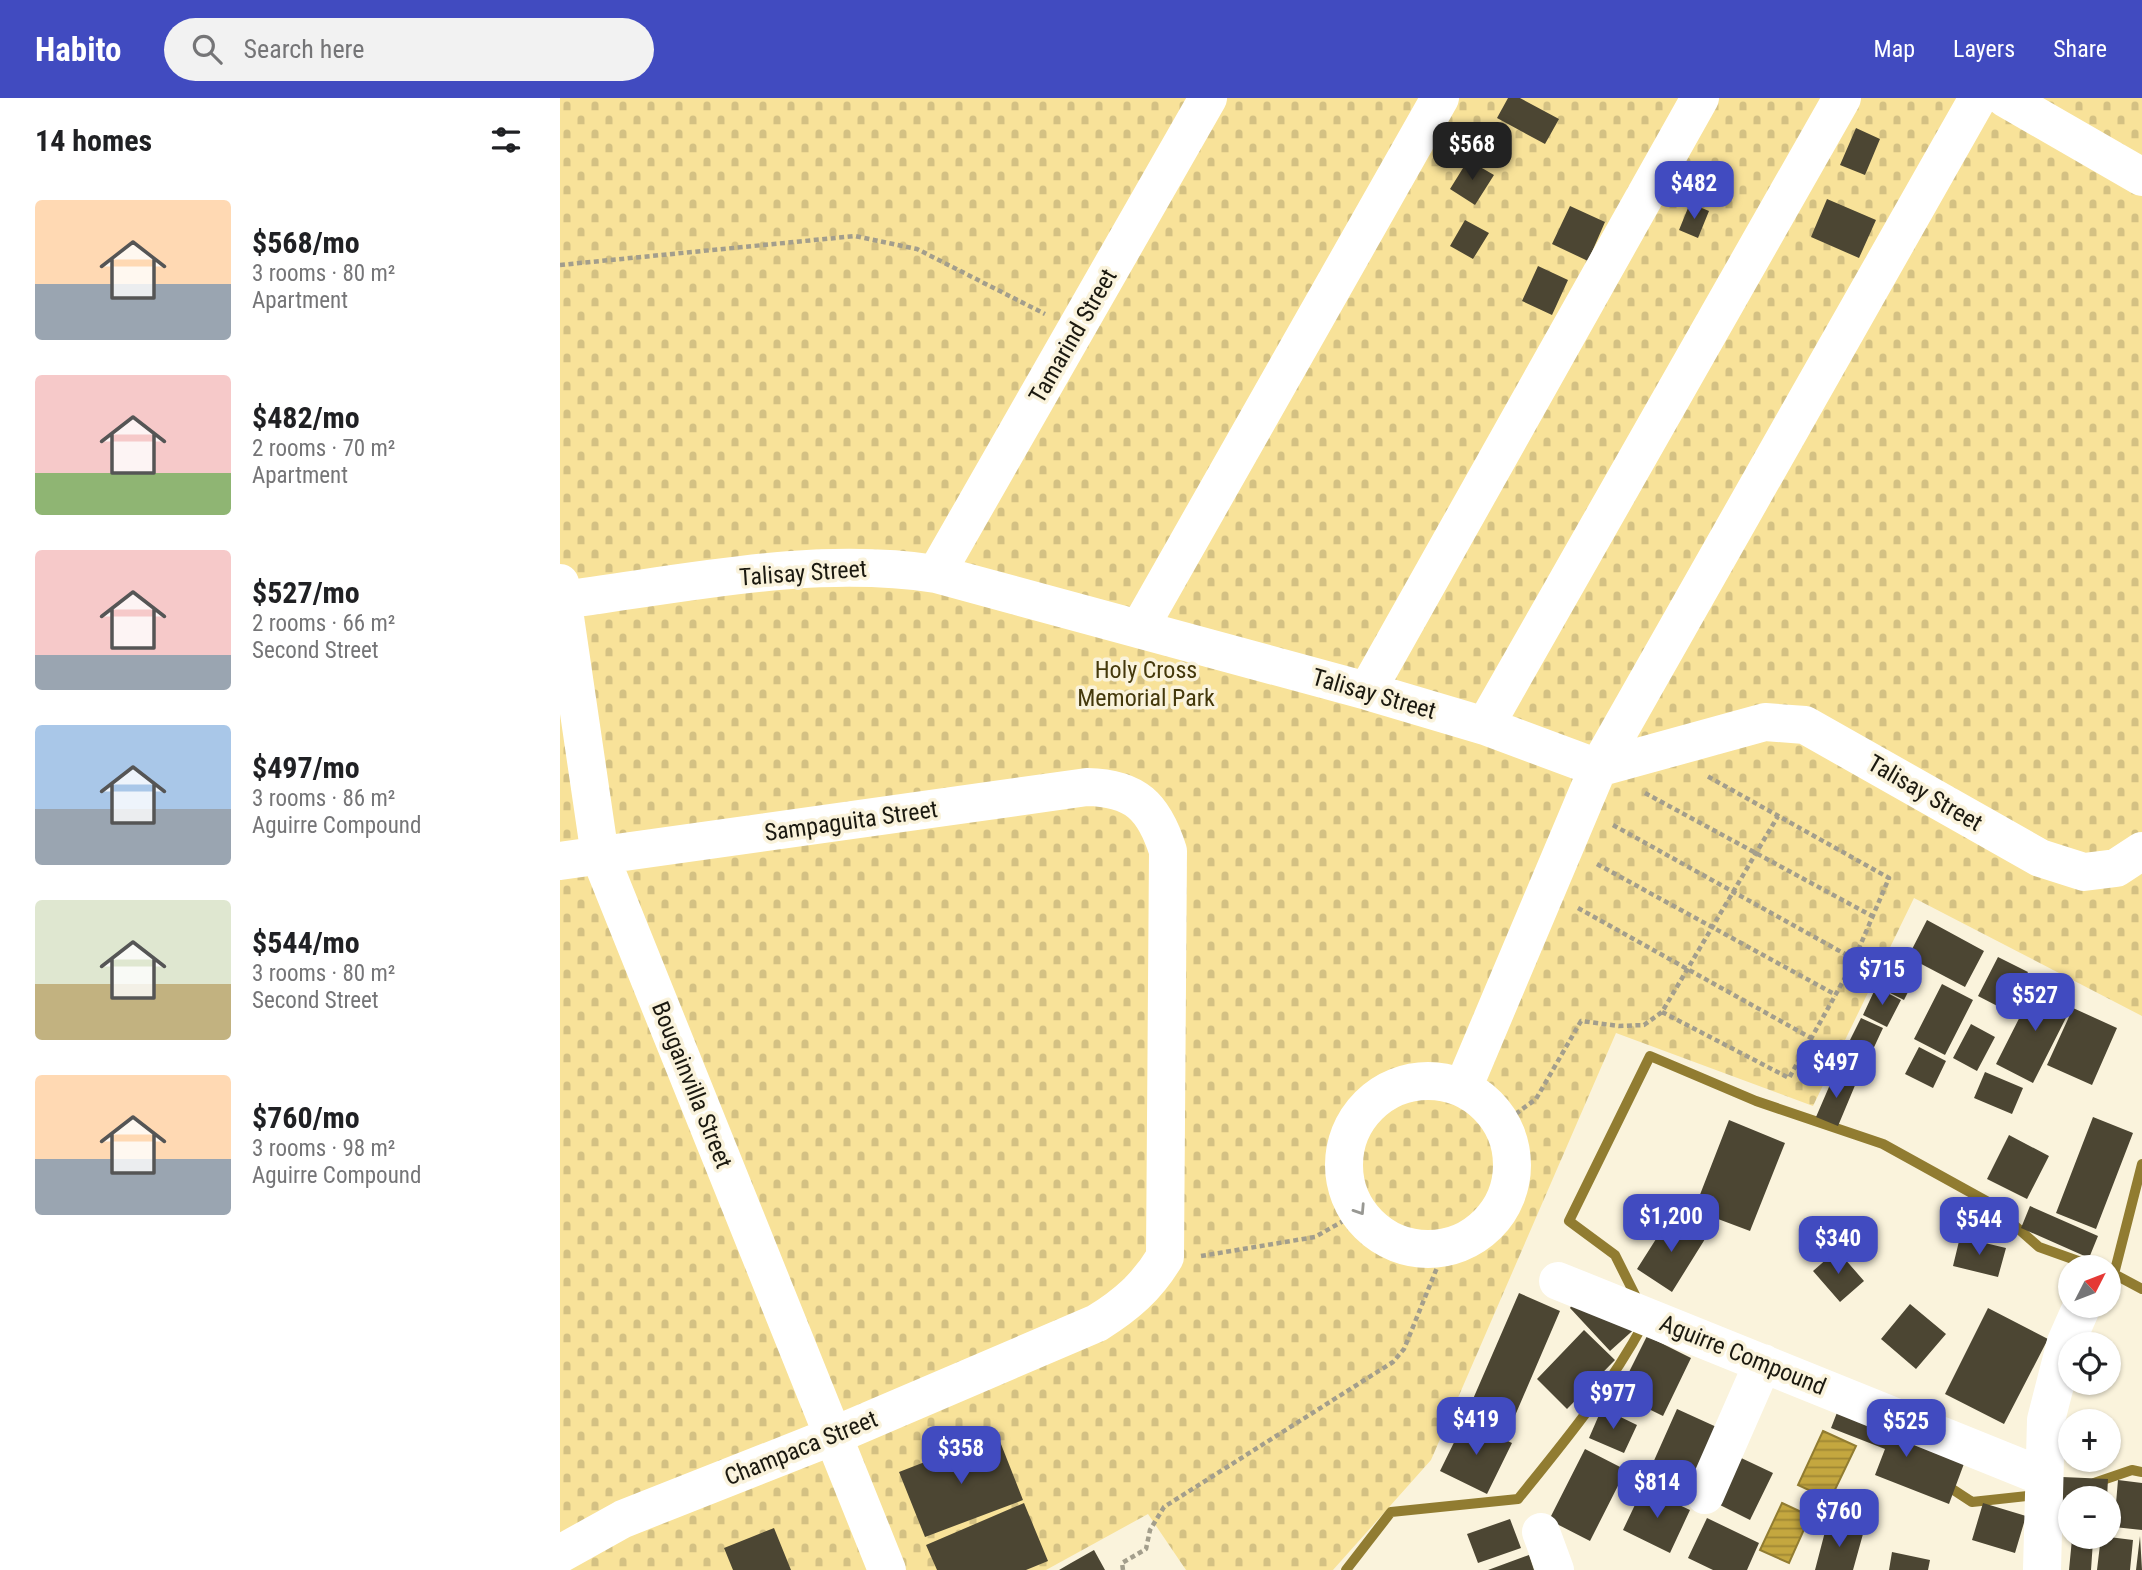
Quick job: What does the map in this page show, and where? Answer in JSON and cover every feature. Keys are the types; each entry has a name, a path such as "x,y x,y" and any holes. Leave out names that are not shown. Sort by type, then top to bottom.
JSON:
{"street":[{"name":"Tamarind Street","path":"936,574 1208,98"},
{"path":"1139,629 1440,98"},
{"path":"1367,691 1700,98"},
{"path":"1485,726 1842,98"},
{"path":"1463,1088 1598,768 1978,98"},
{"path":"2005,98 2142,177"},
{"name":"Talisay Street","path":"561,592 839,566 892,568 936,574 1367,691 1485,726 1598,768 1765,722 1805,725 2040,858 2084,872 2116,868 2142,851"},
{"name":"Bougainvilla Street","path":"561,592 600,856 887,1570"},
{"name":"Sampaguita Street","path":"560,861 1087,787 1114,787 1139,800 1158,821 1168,851 1158,1269"},
{"path":"1444,1082 1463,1088 1491,1109 1502,1124 1513,1162 1511,1181 1505,1200 1481,1231 1446,1248 1406,1246 1372,1227 1359,1212 1345,1175 1349,1136 1371,1104 1386,1092 1405,1084 1444,1082"},
{"name":"Champaca Street","path":"560,1554 623,1519 833,1436 1097,1323 1124,1307 1158,1269"},
{"name":"Aguirre Compound","path":"1558,1281 2044,1477"},
{"path":"2042,1570 2046,1420 2066,1342 2077,1318"},
{"path":"1705,1495 1763,1363"},
{"path":"1541,1532 1555,1570"}],"path":[{"path":"560,265 855,236 917,249 1076,331"},
{"path":"1660,750 1889,878 1854,959 1789,1078 1662,1012"},
{"path":"1598,768 1872,916"},
{"path":"1582,807 1854,959"},
{"path":"1502,1124 1536,1099 1581,1021 1619,1026 1644,1025 1662,1012 1778,816"},
{"path":"1565,847 1836,995"},
{"path":"1547,890 1811,1038"},
{"path":"1158,1269 1204,1256 1315,1237 1359,1212"},
{"path":"1123,1570 1122,1563 1146,1549 1150,1530 1164,1507 1393,1362 1404,1349 1446,1248"}],"green space":[{"name":"Holy Cross Memorial Park","path":"560,98 2142,98 2142,1016 1914,898 1813,1106 1616,1033 1431,1460 1333,1570 1186,1570 1148,1514 1046,1570 560,1570"}],"shaded area":[{"path":"1823,1431 1856,1446 1830,1500 1798,1485"},
{"path":"1782,1503 1810,1516 1789,1563 1760,1550"}],"building":[{"path":"1508,98 1520,98 1559,119 1545,144 1497,118"},
{"path":"1856,128 1880,139 1865,175 1840,165"},
{"path":"1468,160 1494,175 1475,205 1450,189"},
{"path":"1827,199 1876,220 1859,258 1811,237"},
{"path":"1690,203 1709,211 1698,238 1679,230"},
{"path":"1570,206 1605,222 1588,261 1552,244"},
{"path":"1465,220 1489,233 1473,259 1450,246"},
{"path":"1538,266 1568,280 1552,315 1522,301"},
{"path":"1927,920 1984,951 1965,987 1908,957"},
{"path":"1998,957 2028,972 2007,1011 1978,996"},
{"path":"1888,965 1915,978 1904,1000 1878,987"},
{"path":"2037,983 2074,1002 2033,1083 1996,1064"},
{"path":"1942,984 1973,1000 1945,1055 1914,1039"},
{"path":"1876,987 1901,1000 1887,1027 1863,1015"},
{"path":"2073,1008 2117,1028 2092,1085 2047,1065"},
{"path":"1861,1018 1883,1028 1862,1073 1839,1062"},
{"path":"1971,1024 1995,1037 1977,1071 1953,1058"},
{"path":"1919,1047 1946,1061 1933,1088 1905,1074"},
{"path":"1985,1072 2023,1088 2012,1114 1974,1098"},
{"path":"1835,1073 1856,1083 1838,1126 1816,1117"},
{"path":"2093,1117 2133,1133 2096,1229 2056,1213"},
{"path":"1729,1120 1785,1143 1750,1231 1694,1210"},
{"path":"2009,1135 2049,1156 2027,1199 1987,1179"},
{"path":"2030,1206 2098,1236 2090,1255 2082,1255 2021,1228"},
{"path":"1670,1217 1705,1239 1672,1292 1637,1269"},
{"path":"1960,1237 2006,1248 1998,1277 1953,1266"},
{"path":"1837,1250 1864,1281 1840,1302 1813,1271"},
{"path":"1519,1293 1560,1311 1514,1418 1473,1399"},
{"path":"1577,1296 1639,1325 1610,1351 1570,1308"},
{"path":"1910,1304 1946,1334 1916,1369 1881,1339"},
{"path":"1988,1308 2048,1339 2004,1424 1945,1394"},
{"path":"1584,1330 1615,1360 1567,1409 1537,1379"},
{"path":"1647,1336 1691,1358 1663,1416 1618,1394"},
{"path":"1602,1408 1637,1425 1624,1453 1589,1438"},
{"path":"1677,1409 1721,1429 1688,1503 1644,1483"},
{"path":"1838,1410 1965,1461 1949,1504 1875,1475 1885,1449 1831,1428"},
{"path":"1465,1420 1512,1443 1487,1494 1440,1471"},
{"path":"997,1434 1023,1500 925,1537 899,1472"},
{"path":"1585,1449 1626,1470 1590,1541 1549,1520"},
{"path":"1737,1456 1773,1473 1750,1520 1714,1502"},
{"path":"2062,1477 2108,1479 2108,1486 2062,1486"},
{"path":"2118,1480 2142,1483 2142,1530 2121,1528 2121,1486 2117,1486"},
{"path":"1643,1488 1690,1510 1670,1553 1623,1530"},
{"path":"1024,1503 1048,1561 1026,1570 937,1570 926,1545"},
{"path":"1983,1503 2026,1516 2015,1553 1972,1540"},
{"path":"1707,1518 1759,1543 1747,1570 1713,1570 1688,1558"},
{"path":"1510,1519 1521,1548 1478,1563 1467,1534"},
{"path":"1827,1524 1863,1534 1853,1570 1815,1570"},
{"path":"774,1528 791,1570 733,1570 724,1548"},
{"path":"2140,1536 2142,1570 2136,1570"},
{"path":"2121,1538 2133,1540 2130,1570 2097,1570 2099,1549 2121,1549"},
{"path":"2071,1549 2092,1549 2091,1570 2069,1570"},
{"path":"1094,1550 1105,1570 1059,1570 1071,1563"},
{"path":"1892,1552 1930,1560 1928,1570 1889,1570"},
{"path":"1529,1555 1534,1570 1488,1570"}],"waterway":[{"path":"1639,1303 1615,1255 1569,1221 1650,1056 1756,1101 1883,1144 1988,1202 2039,1247 2061,1255"},
{"path":"2119,1255 2142,1164"},
{"path":"2121,1278 2142,1289"},
{"path":"1346,1570 1391,1512 1518,1499 1601,1392 1644,1323"},
{"path":"2094,1483 2132,1470 2142,1472"},
{"path":"1943,1483 1972,1502 2037,1495"}]}
